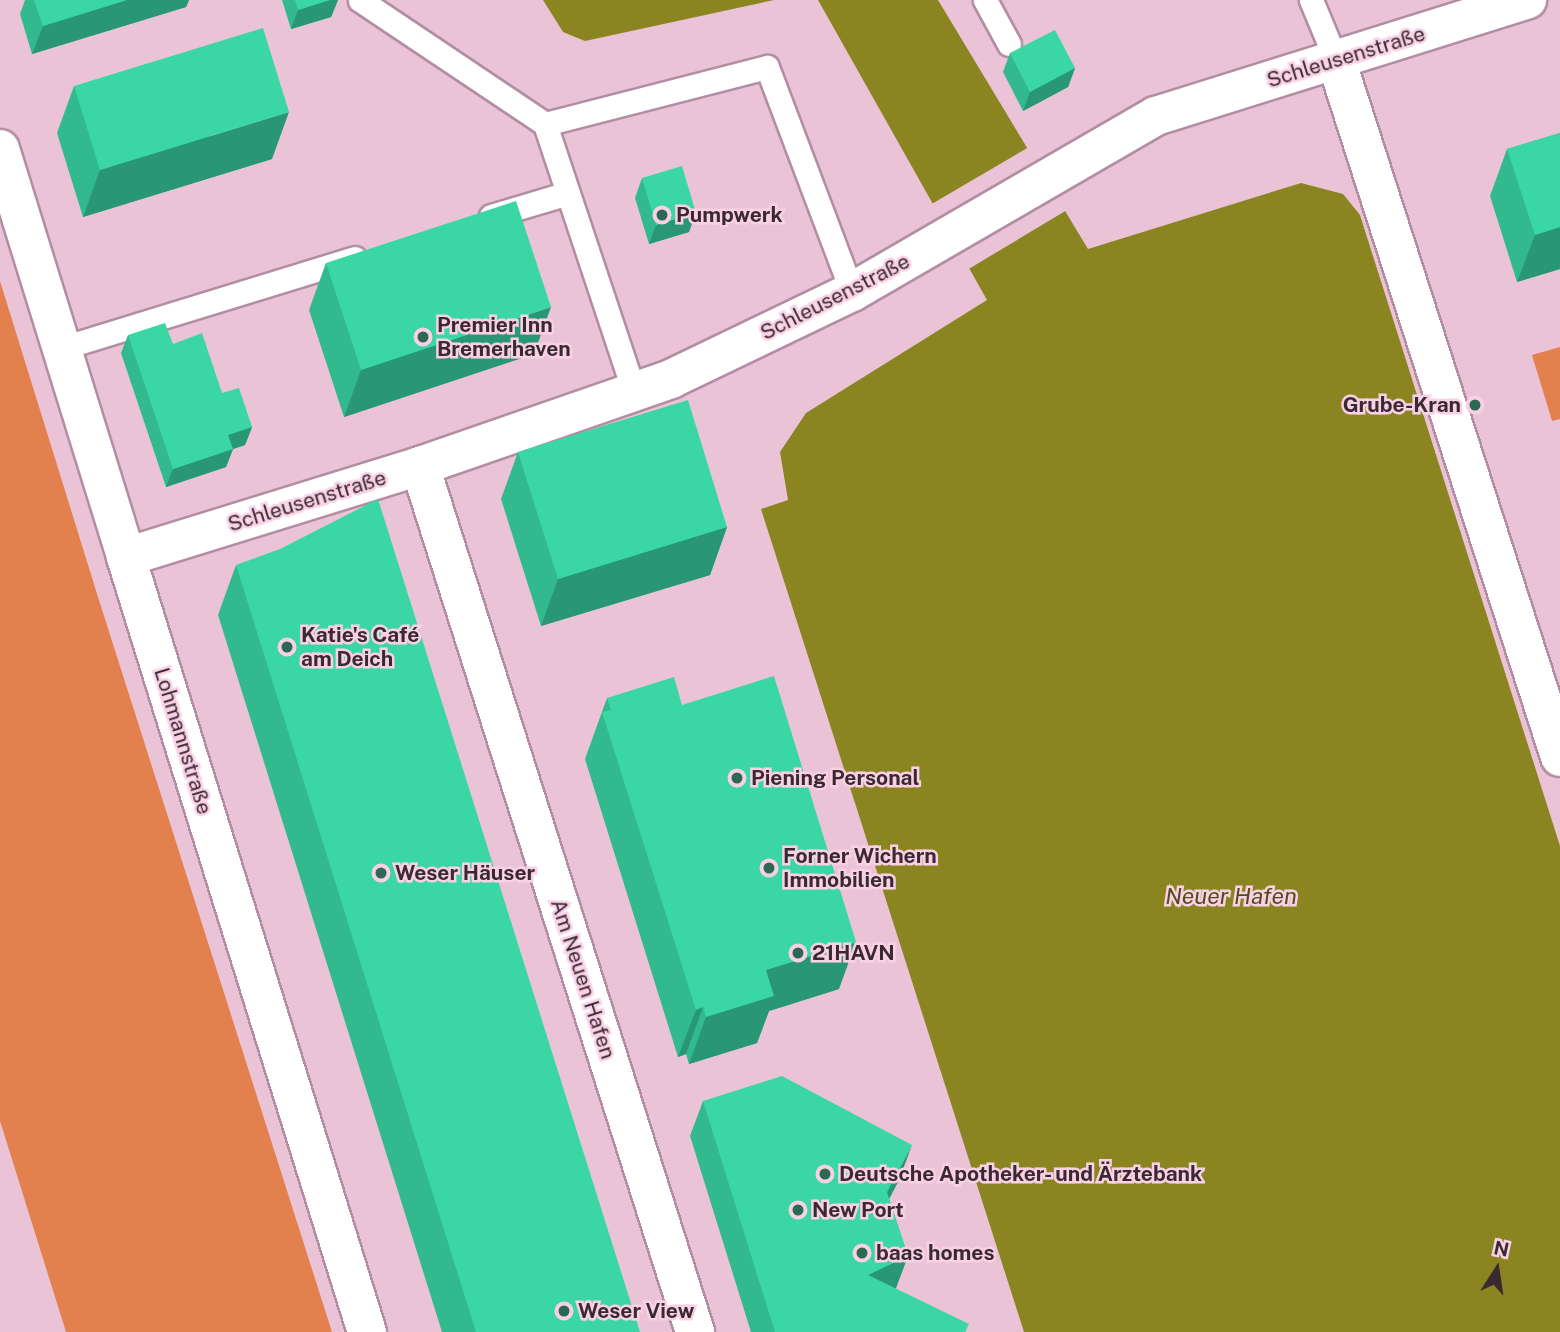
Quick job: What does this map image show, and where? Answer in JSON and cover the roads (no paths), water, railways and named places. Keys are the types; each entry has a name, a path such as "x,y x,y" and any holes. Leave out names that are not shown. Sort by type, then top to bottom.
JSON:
{"street":[{"name":"Schleusenstraße","path":"126,558 420,466 671,379 852,292 1156,117 1336,60 1474,6 1527,0"},
{"path":"1336,60 1560,757"},
{"name":"Lohmannstraße","path":"0,149 367,1332"},
{"name":"Am Neuen Hafen","path":"420,466 695,1332"}],"lane":[{"path":"360,0 545,124 634,391"},
{"path":"985,0 1009,44"},
{"path":"1311,0 1336,60"},
{"path":"545,124 767,67 852,292"},
{"path":"463,225 568,193"},
{"path":"62,348 382,250"}],"water":[{"path":"543,0 774,0 585,41 563,32"},
{"name":"Neuer Hafen","path":"818,0 938,0 1088,249 1301,183 1343,194 1360,215 1560,846 1560,1332 1024,1332 761,509 788,500 780,452 806,413 987,300"}],"place":[{"name":"Pumpwerk","path":"662,215"},
{"name":"Premier Inn Bremerhaven","path":"423,337"},
{"name":"Grube-Kran","path":"1475,405"},
{"name":"Katie's Café am Deich","path":"287,647"},
{"name":"Piening Personal","path":"737,778"},
{"name":"Forner Wichern Immobilien","path":"769,868"},
{"name":"Weser Häuser","path":"381,873"},
{"name":"21HAVN","path":"798,953"},
{"name":"Deutsche Apotheker- und Ärztebank","path":"825,1174"},
{"name":"New Port","path":"798,1210"},
{"name":"baas homes","path":"862,1253"},
{"name":"Weser View","path":"564,1311"}]}
